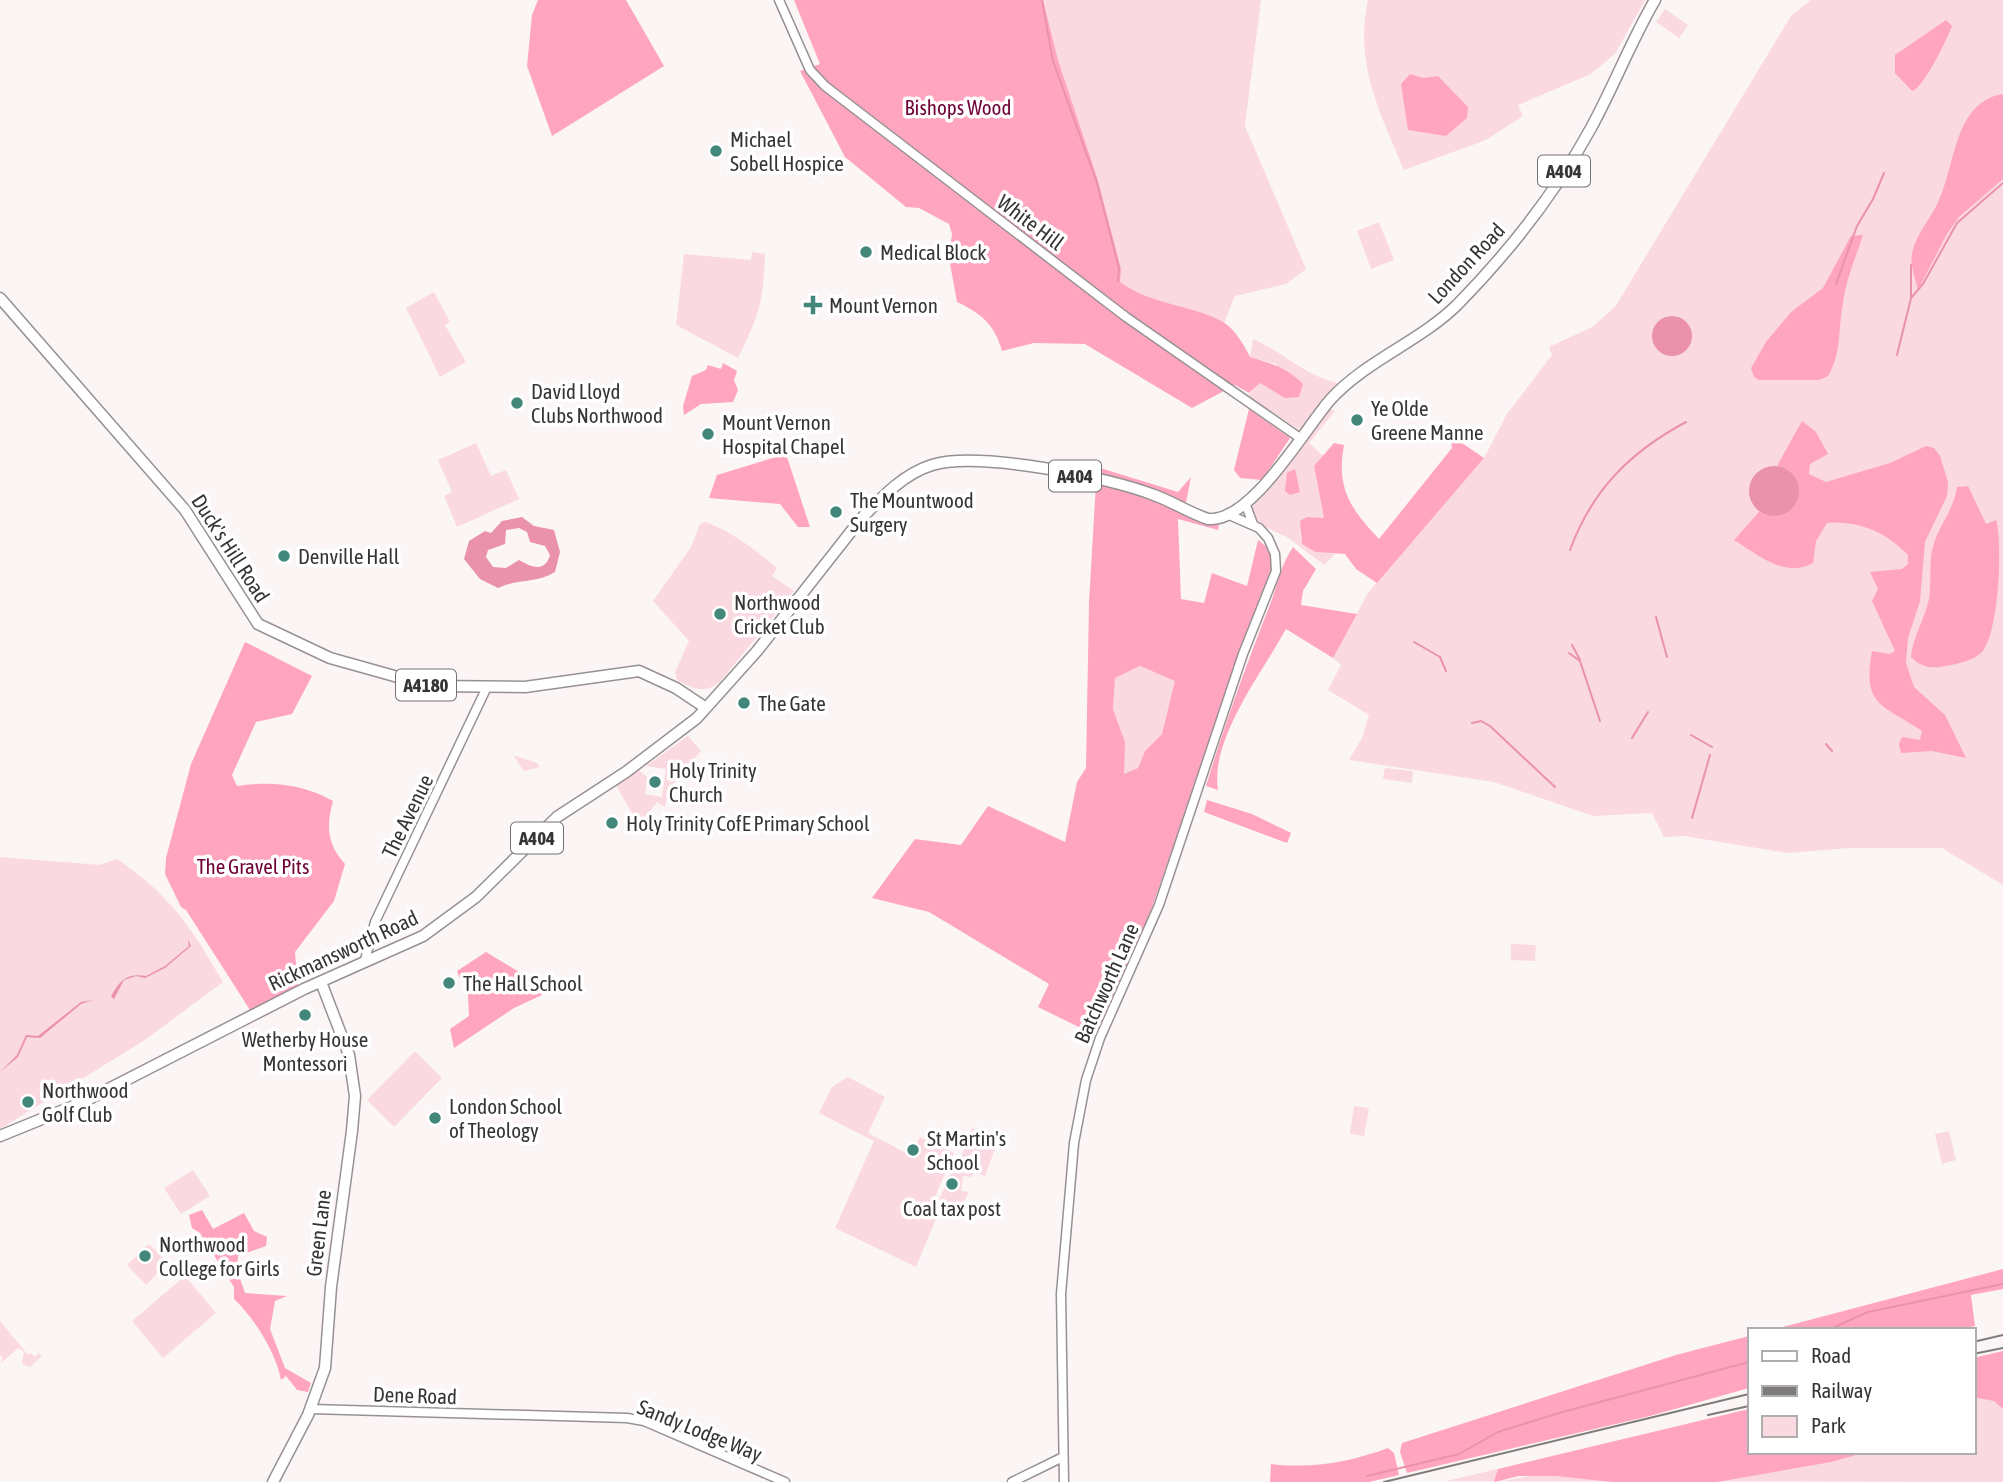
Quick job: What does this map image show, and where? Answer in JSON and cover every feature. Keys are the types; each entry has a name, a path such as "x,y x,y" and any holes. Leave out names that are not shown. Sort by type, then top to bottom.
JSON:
{"main road":[{"name":"London Road","path":"1245,503 1271,477 1345,386 1441,319 1522,231 1590,130 1654,0"},
{"name":"Duck's Hill Road","path":"0,298 186,510 258,624 330,658 430,686 486,689 525,687 639,671 688,695 706,708"},
{"name":"Rickmansworth Road","path":"0,1136 81,1103 365,960 423,936 476,897 557,817 687,728 720,694 868,512 901,482 932,465 966,460 1041,470 1133,488 1208,519 1227,514"},
{"name":"A404","path":"1227,514 1245,503"},
{"path":"688,695 720,694"},
{"name":"Green Lane","path":"273,1482 311,1409 326,1359 331,1287 355,1096 349,1055 321,982"}],"street":[{"name":"White Hill","path":"779,0 810,69 825,86 1126,317 1300,439"},
{"name":"Batchworth Lane","path":"1064,1482 1061,1294 1070,1174 1082,1094 1100,1038 1159,905 1243,654 1271,589 1276,570 1275,554 1268,538 1253,524 1245,503"},
{"path":"1227,514 1253,524"},
{"name":"The Avenue","path":"365,960 375,922 486,689"},
{"name":"Dene Road","path":"311,1409 517,1415"},
{"name":"Sandy Lodge Way","path":"517,1415 610,1417 644,1422 785,1482"},
{"path":"1012,1482 1063,1457"}],"green space":[{"path":"538,0 626,0 664,66 552,136 527,66 532,15"},
{"name":"Bishops Wood","path":"794,0 1043,0 1058,60 1097,177 1121,269 1120,282 1132,290 1223,322 1242,342 1250,357 1278,367 1303,384 1299,397 1285,398 1260,383 1249,393 1235,385 1192,408 1085,344 1034,343 1002,351 986,321 957,302 949,258 952,234 949,224 919,208 906,207 845,157 800,71 820,64"},
{"path":"1043,0 1261,0 1245,126 1306,269 1286,284 1235,296 1224,323 1138,295 1120,282 1097,177 1058,60"},
{"path":"1368,0 1645,0 1615,54 1591,74 1518,105 1523,116 1486,140 1404,170 1378,108 1367,66 1364,45"},
{"path":"1811,0 2003,0 2003,885 1942,848 1849,848 1788,853 1684,836 1664,837 1652,813 1593,816 1494,782 1349,760 1362,738 1369,715 1328,690 1341,665 1333,658 1368,593 1484,458 1507,414 1552,355 1549,347 1592,327 1615,307 1791,16"},
{"path":"1665,9 1688,25 1679,38 1656,22"},
{"path":"1946,20 1952,26 1945,41 1928,73 1912,91 1895,73 1895,55"},
{"path":"1410,74 1423,78 1438,76 1468,107 1467,118 1446,136 1408,130 1401,84"},
{"path":"2003,94 2003,179 1959,217 1947,234 1918,290 1912,267 1912,253 1939,200 1959,136 1975,109 1987,99"},
{"path":"1379,222 1394,260 1371,269 1357,231"},
{"path":"1863,235 1846,285 1838,349 1828,376 1819,380 1759,380 1754,377 1751,368 1766,342 1791,312 1823,288 1851,236"},
{"path":"752,252 765,254 763,285 756,319 738,358 676,325 684,254 751,260"},
{"path":"434,292 450,322 445,325 466,362 440,377 406,308"},
{"path":"1253,339 1305,370 1338,383 1307,423 1298,429 1248,396 1260,382 1267,388 1277,364 1250,357"},
{"path":"723,363 737,371 734,380 738,390 733,402 701,404 684,415 683,406 692,376 706,370 708,365 721,369"},
{"path":"1328,408 1335,411 1309,443 1323,456 1314,467 1324,518 1307,517 1300,532 1302,544 1315,552 1335,554 1324,565 1287,537 1260,525 1252,507"},
{"path":"1249,409 1290,438 1262,480 1240,478 1234,470"},
{"path":"1802,421 1816,432 1828,454 1810,464 1809,474 1826,482 1890,463 1926,446 1934,448 1940,456 1948,482 1947,496 1925,542 1920,601 1908,638 1906,663 1914,687 1945,715 1966,758 1932,751 1901,753 1899,744 1902,737 1920,740 1922,731 1886,709 1873,694 1870,683 1872,651 1890,654 1895,651 1872,601 1878,589 1870,572 1902,569 1908,564 1908,555 1871,529 1839,523 1827,523 1816,541 1813,563 1803,567 1792,568 1772,563 1734,540 1759,512 1775,516 1796,503 1796,480 1788,471 1777,466"},
{"path":"1450,435 1484,458 1377,583 1356,569 1345,554 1315,552 1302,544 1300,521 1307,517 1324,518 1314,466 1334,443 1344,445 1342,473 1353,507 1379,539 1452,448"},
{"path":"476,443 491,476 506,470 519,499 457,527 444,496 452,492 438,460"},
{"path":"786,454 810,527 798,527 780,504 709,498 717,475"},
{"path":"1097,467 1178,492 1191,477 1184,513 1219,523 1218,530 1178,519 1181,599 1204,603 1212,573 1247,586 1258,540 1272,551 1273,563 1138,947 1095,1035 1038,1007 1049,984 929,912 872,898 915,839 961,845 988,806 1065,842 1077,782 1086,768 1089,602","holes":["1140,666 1175,681 1162,734 1145,751 1138,768 1124,774 1125,742 1113,709 1115,678"]},
{"path":"1295,469 1300,492 1290,495 1285,491 1287,473"},
{"path":"1968,486 1986,524 1996,520 1998,531 1998,588 1992,628 1987,643 1977,656 1955,664 1927,666 1911,657 1929,599 1932,550 1957,487"},
{"name":"Northwood Cricket Club","path":"706,522 735,536 760,554 777,568 772,576 794,591 720,682 709,688 698,689 677,680 675,672 689,641 653,601 691,547 700,524"},
{"path":"1293,547 1316,569 1303,591 1301,605 1357,614 1333,658 1286,629 1230,728 1218,770 1218,790 1206,786 1245,670"},
{"name":"The Gravel Pits","path":"245,642 312,676 292,714 256,722 232,775 237,786 286,785 322,795 333,801 329,819 331,842 345,864 334,901 295,952 298,987 256,1011 250,1010 186,910 181,907 165,874 166,858 191,764"},
{"path":"1140,666 1176,681 1162,734 1145,751 1138,768 1123,775 1125,742 1113,709 1115,678"},
{"path":"688,736 701,751 669,789 665,807 657,802 639,825 615,784 638,769 647,777 645,794 662,797 666,769 646,766"},
{"path":"513,755 537,763 540,767 524,771"},
{"path":"1385,768 1413,771 1412,783 1383,779"},
{"path":"1207,800 1252,814 1291,833 1287,843 1204,812"},
{"path":"0,857 100,865 117,859 166,900 190,929 223,982 145,1040 0,1129"},
{"path":"1511,944 1536,945 1535,961 1511,960"},
{"path":"486,952 531,979 542,995 514,1008 454,1048 450,1029 469,1016 467,977 460,979 457,971"},
{"path":"415,1051 442,1078 394,1127 367,1100"},
{"path":"848,1077 885,1097 868,1133 910,1155 920,1137 954,1153 930,1208 936,1219 916,1267 835,1228 874,1141 819,1113 832,1087"},
{"path":"1354,1106 1369,1108 1364,1136 1350,1134"},
{"path":"972,1128 999,1138 985,1176 967,1169 973,1173 972,1177 963,1176 961,1191 969,1192 958,1215 945,1213 938,1202 955,1164 958,1165"},
{"path":"1949,1131 1956,1160 1942,1164 1935,1134"},
{"path":"193,1170 210,1196 181,1214 164,1188"},
{"path":"202,1210 213,1229 244,1213 254,1231 267,1237 266,1246 238,1256 237,1270 245,1293 287,1296 275,1301 270,1329 285,1368 311,1383 308,1392 297,1390 286,1376 281,1380 263,1336 234,1299 234,1287 200,1233 192,1228 189,1215"},
{"path":"149,1244 168,1263 146,1285 127,1265"},
{"path":"2003,1269 2003,1289 1971,1295 1975,1326 1968,1328 1779,1328"},
{"path":"185,1276 216,1313 163,1358 132,1321"},
{"path":"0,1321 28,1355 31,1353 35,1357 39,1353 42,1356 30,1367 22,1364 24,1352 18,1348 0,1364 3,1358 0,1355"},
{"path":"1748,1336 1748,1388 1650,1416 1407,1473 1400,1452 1402,1443 1676,1355"},
{"path":"2003,1351 2003,1409 1994,1401 1975,1397 1975,1358"},
{"path":"2003,1360 2003,1482 1446,1481 1498,1469 1503,1481 1588,1466 1748,1452 1975,1454 1975,1367"},
{"path":"1748,1409 1748,1454 1860,1454 1831,1462 1717,1482 1612,1482 1556,1476 1519,1476 1494,1482 1498,1469"},
{"path":"1388,1448 1394,1453 1399,1475 1369,1482 1270,1482 1271,1464 1301,1466 1331,1463"}],"shaded area":[{"path":"1672,316 1680,317 1686,322 1691,328 1691,344 1686,350 1680,355 1672,356 1664,355 1658,350 1653,344 1652,336 1653,328 1658,322 1664,317"},
{"path":"1774,466 1792,473 1799,491 1792,509 1774,516 1756,509 1749,491 1756,473"},
{"path":"522,517 534,526 554,530 560,552 555,572 498,588 480,579 464,559 469,541 485,531 491,533 502,521","holes":["519,528 527,532 530,542 545,546 550,555 548,561 537,567 519,560 506,568 493,567 486,557 488,550 505,544 506,530"]},
{"path":"188,939 191,946 165,968 145,978 136,976 146,976 165,966 189,946"},
{"path":"136,976 124,980 114,999 111,997 117,986 125,979"},
{"path":"93,1000 81,1004 40,1038 27,1037 18,1057 0,1072 17,1055 26,1035 38,1036 81,1002"}],"waterway":[{"path":"1042,0 1053,61 1097,183 1119,268 1118,281"},
{"path":"1836,284 1857,226 1884,173"},
{"path":"1911,298 1923,284 1957,223 2003,183"},
{"path":"1897,355 1911,298 1911,265"},
{"path":"1570,550 1590,509 1615,475 1647,446 1686,422"},
{"path":"1656,617 1667,657"},
{"path":"1414,642 1440,657 1446,671"},
{"path":"1572,645 1580,660"},
{"path":"1569,653 1580,661 1600,721"},
{"path":"1632,738 1648,712"},
{"path":"1472,723 1481,721 1490,726 1555,787"},
{"path":"1691,735 1712,747"},
{"path":"1826,744 1832,751"},
{"path":"1692,818 1710,755"},
{"path":"1832,1328 1868,1312 2003,1284"},
{"path":"1367,1476 1459,1454 1498,1432 1559,1413 1748,1362"}],"railway":[{"path":"1975,1342 2003,1335"},
{"path":"1975,1354 2003,1348"},
{"path":"1384,1482 1748,1394"},
{"path":"1708,1415 1748,1406"}],"place":[{"name":"Michael Sobell Hospice","path":"716,151"},
{"name":"Medical Block","path":"866,252"},
{"name":"Mount Vernon","path":"813,305"},
{"name":"David Lloyd Clubs Northwood","path":"517,403"},
{"name":"Ye Olde Greene Manne","path":"1357,420"},
{"name":"Mount Vernon Hospital Chapel","path":"708,434"},
{"name":"The Mountwood Surgery","path":"836,512"},
{"name":"Denville Hall","path":"284,556"},
{"name":"Northwood Cricket Club","path":"720,614"},
{"name":"The Gate","path":"744,703"},
{"name":"Holy Trinity Church","path":"655,782"},
{"name":"Holy Trinity CofE Primary School","path":"612,823"},
{"name":"The Hall School","path":"449,983"},
{"name":"Wetherby House Montessori","path":"305,1015"},
{"name":"Northwood Golf Club","path":"28,1102"},
{"name":"London School of Theology","path":"435,1118"},
{"name":"St Martin's School","path":"913,1150"},
{"name":"Coal tax post","path":"952,1184"},
{"name":"Northwood College for Girls","path":"145,1256"}]}
